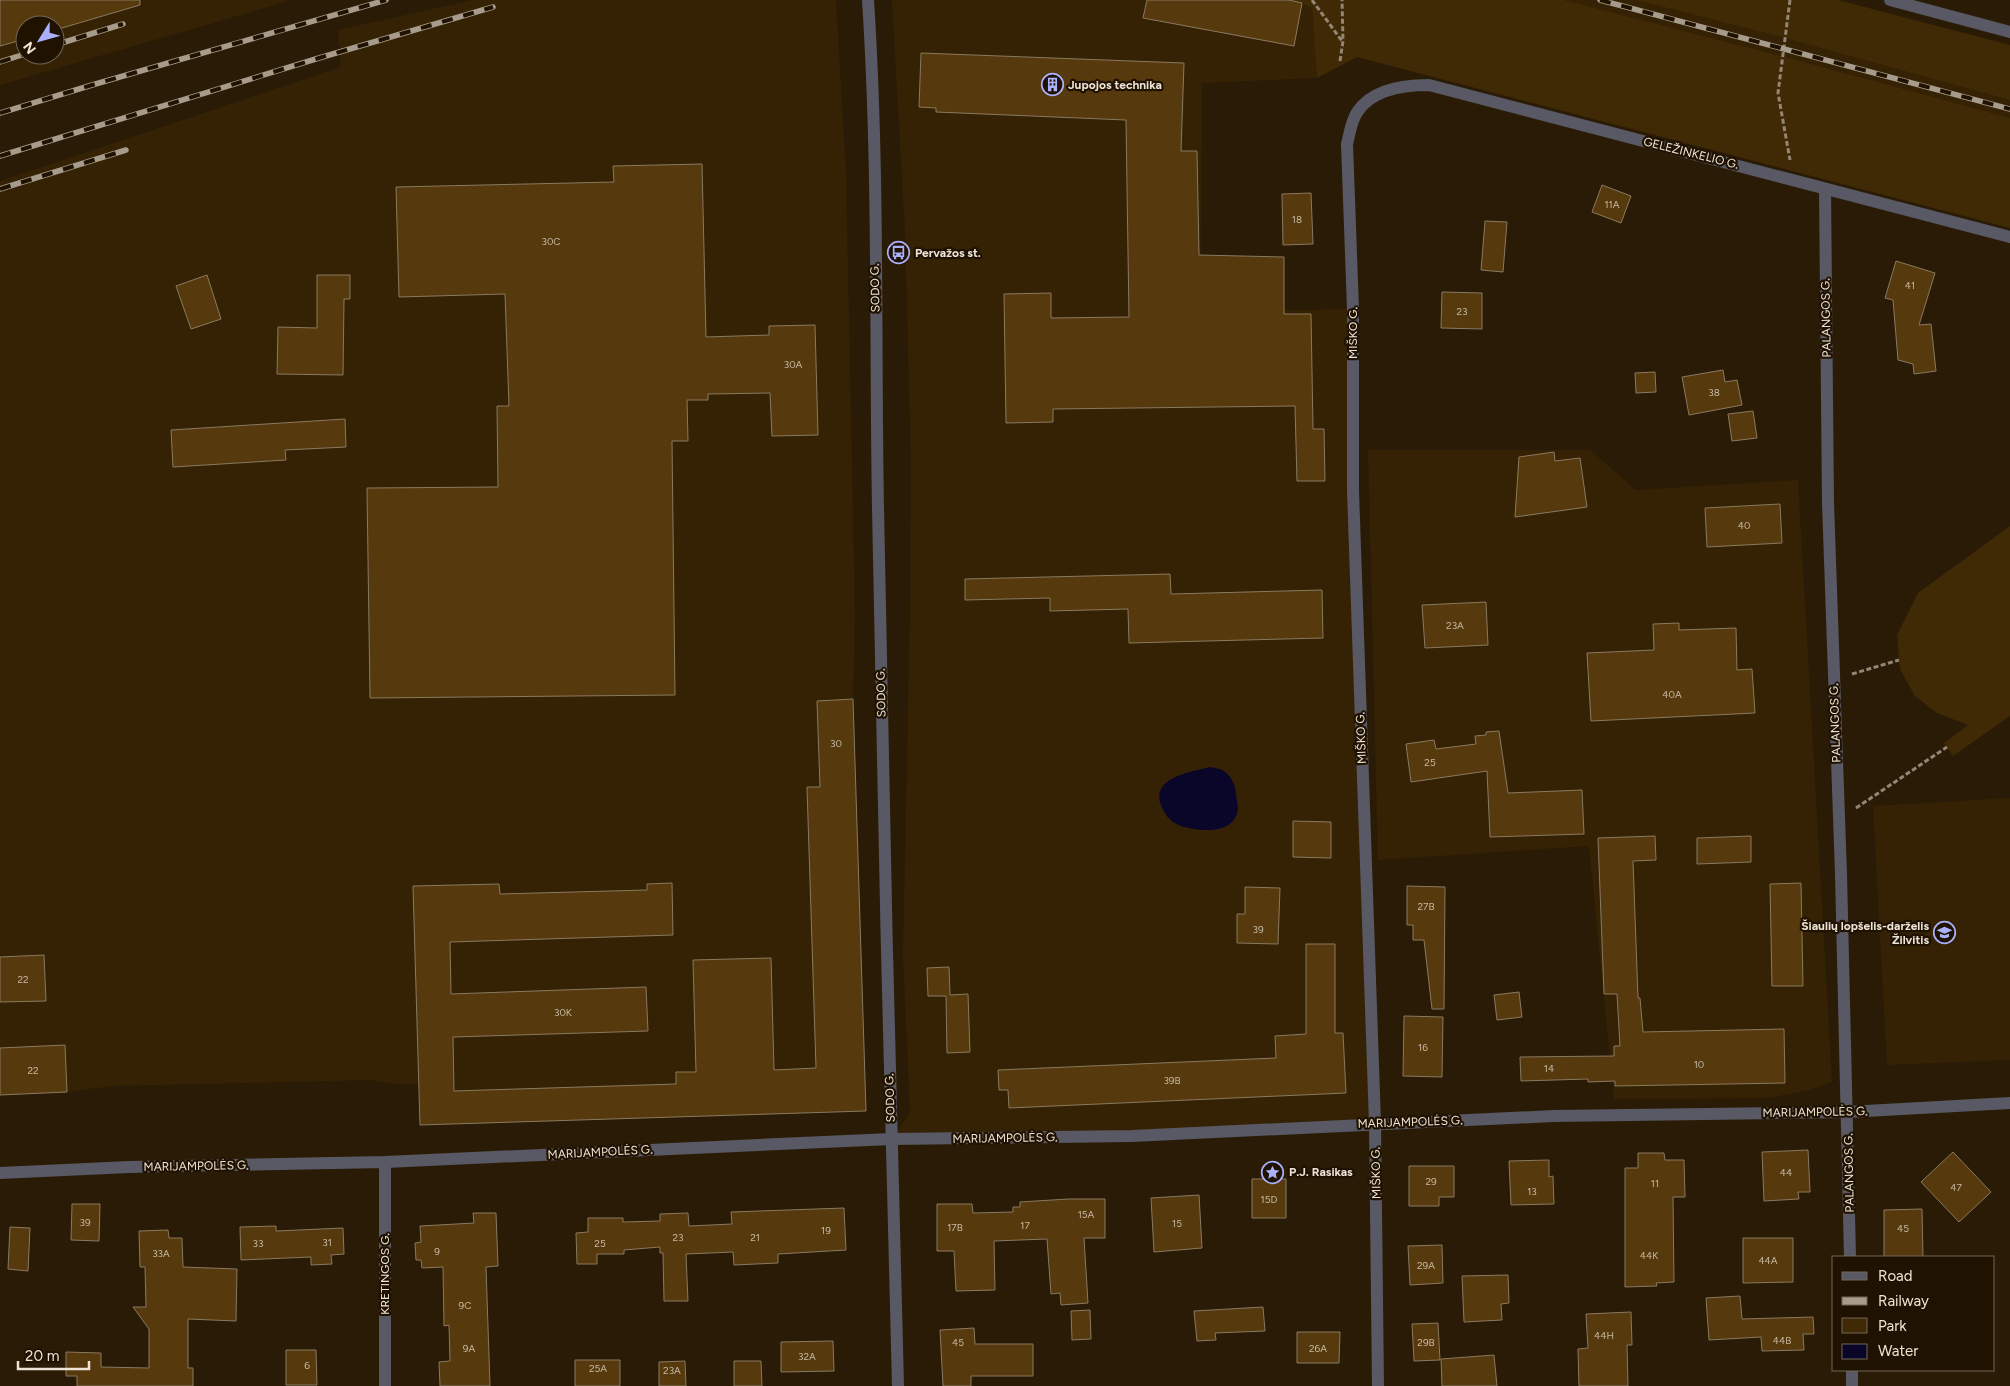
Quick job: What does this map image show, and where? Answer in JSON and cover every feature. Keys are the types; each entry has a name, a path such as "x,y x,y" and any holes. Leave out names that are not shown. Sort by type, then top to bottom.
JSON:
{"street":[{"name":"SODO G.","path":"868,0 874,114 886,955 898,1386"},
{"path":"1890,0 2010,32"},
{"name":"GELEŽINKELIO G.","path":"1371,98 1392,89 1408,85 1429,85 2010,237"},
{"name":"MIŠKO G.","path":"1371,98 1358,110 1347,144 1354,309 1354,511 1375,1123 1378,1386"},
{"name":"PALANGOS G.","path":"1825,189 1828,503 1848,1112 1850,1256"},
{"name":"MARIJAMPOLĖS G.","path":"0,1173 129,1167 385,1162 891,1139 1132,1136 1554,1116 1848,1112 2010,1103"},
{"name":"KRETINGOS G.","path":"385,1162 386,1386"},
{"path":"1852,1371 1852,1386"}],"path":[{"path":"1312,0 1343,41"},
{"path":"1340,61 1343,41 1342,0"},
{"path":"1790,0 1778,92 1788,154 1796,180"},
{"path":"1834,680 1899,660"},
{"path":"1839,820 1947,747"}],"shaded area":[{"path":"0,0 292,0 0,85"},
{"path":"473,0 836,0 846,172 855,616 853,699 866,1111 420,1125 419,1085 370,1080 112,1086 67,1092 0,1095 0,181 341,67 338,30"},
{"path":"892,0 1289,0 1312,8 1317,78 1202,83 1200,312 1353,309 1375,1123 891,1139 910,1113 903,955 911,462 905,232"},
{"path":"1564,0 1636,0 1770,34 2010,100 2010,118 1793,59"},
{"path":"1368,450 1590,450 1636,490 1798,480 1832,1082 1805,1091 1768,1098 1614,1099 1589,846 1378,860"},
{"name":"Šiaulių lopšelis-darželis Žilvitis","path":"2010,798 2010,1060 1887,1065 1873,806"}],"green space":[{"path":"1289,0 1564,0 1793,59 2010,118 2010,228 1357,57 1317,78 1312,8"},
{"path":"1636,0 1838,0 2010,45 2010,100 1770,34"},
{"path":"2010,526 2010,716 1953,756 1944,743 1968,725 1937,713 1915,696 1900,669 1897,635 1918,593"}],"water":[{"path":"1210,767 1224,771 1233,782 1236,792 1237,814 1227,826 1219,829 1202,830 1178,825 1170,819 1161,805 1159,796 1162,788 1175,777"}],"building":[{"path":"0,0 140,0 140,5 65,27 65,15 15,15 15,42 0,46"},
{"path":"1147,0 1289,0 1302,3 1294,46 1143,18"},
{"path":"921,53 1184,63 1181,151 1197,151 1199,255 1284,257 1284,314 1311,314 1313,429 1324,429 1325,481 1297,481 1295,406 1053,409 1053,422 1006,423 1004,294 1051,293 1051,318 1129,317 1126,120 936,112 936,108 919,107"},
{"path":"702,164 706,337 769,335 769,326 815,325 818,435 772,436 770,393 708,394 708,400 687,400 688,441 672,441 675,695 370,698 367,488 498,487 497,406 509,406 505,294 399,297 396,187 614,182 613,166"},
{"path":"1602,185 1631,196 1621,223 1592,212"},
{"path":"1311,193 1313,244 1283,245 1282,194"},
{"path":"1485,221 1507,222 1503,272 1481,270"},
{"path":"1896,261 1935,273 1919,325 1931,324 1936,371 1914,374 1913,364 1898,360 1893,300 1885,298"},
{"path":"207,275 221,319 191,329 176,286"},
{"path":"317,275 350,275 350,299 344,299 343,375 277,374 278,327 317,328"},
{"path":"1442,292 1482,293 1482,329 1441,328"},
{"path":"1723,370 1725,382 1737,380 1742,405 1689,415 1682,377"},
{"path":"1655,372 1656,392 1636,393 1635,373"},
{"path":"1753,411 1757,438 1732,441 1728,414"},
{"path":"345,419 346,447 285,450 286,460 173,467 171,430"},
{"path":"1554,452 1555,461 1580,458 1587,507 1515,517 1519,457"},
{"path":"1780,504 1782,543 1707,547 1705,508"},
{"path":"1170,574 1171,594 1322,590 1323,638 1129,643 1128,609 1050,611 1050,598 965,600 965,579"},
{"path":"1486,602 1488,645 1425,648 1422,605"},
{"path":"1679,623 1679,630 1736,628 1737,670 1752,669 1755,713 1591,721 1587,653 1654,650 1653,624"},
{"path":"853,699 866,1111 420,1125 413,886 499,884 500,894 647,890 647,884 672,883 673,935 450,942 451,994 646,987 648,1031 453,1037 454,1091 676,1084 676,1072 696,1072 693,960 771,958 774,1070 816,1068 807,787 820,787 817,701"},
{"path":"1499,731 1508,793 1582,790 1584,834 1490,837 1487,771 1411,782 1406,744 1434,740 1436,749 1476,744 1475,736 1486,735 1486,732"},
{"path":"1293,821 1331,822 1331,858 1293,857"},
{"path":"1655,836 1656,860 1633,861 1638,998 1640,998 1643,1032 1784,1029 1785,1083 1615,1086 1615,1081 1588,1082 1588,1079 1521,1081 1520,1057 1614,1056 1614,1046 1620,1046 1617,994 1604,994 1598,838"},
{"path":"1751,836 1751,862 1697,864 1697,838"},
{"path":"1801,883 1803,986 1772,986 1770,884"},
{"path":"1407,886 1445,887 1444,1009 1432,1009 1424,940 1413,940 1413,925 1407,925"},
{"path":"1245,887 1280,888 1278,944 1237,943 1237,914 1245,914"},
{"path":"1306,944 1335,944 1335,1033 1343,1033 1346,1093 1009,1108 1008,1090 999,1090 998,1070 1276,1058 1275,1036 1306,1034"},
{"path":"44,955 46,1001 0,1002 0,957"},
{"path":"949,967 950,995 968,994 970,1052 947,1053 946,996 928,996 927,968"},
{"path":"1519,992 1522,1017 1497,1020 1494,995"},
{"path":"1404,1016 1443,1017 1442,1077 1403,1076"},
{"path":"65,1045 67,1092 0,1095 0,1048"},
{"path":"1808,1150 1810,1192 1798,1192 1799,1199 1764,1201 1762,1152"},
{"path":"1953,1152 1991,1192 1959,1222 1921,1182"},
{"path":"1638,1153 1664,1153 1665,1160 1684,1160 1685,1197 1673,1197 1674,1282 1656,1283 1657,1286 1625,1287 1625,1168 1638,1168"},
{"path":"1549,1160 1549,1177 1553,1176 1554,1204 1511,1205 1509,1161"},
{"path":"1409,1166 1454,1166 1454,1197 1439,1197 1439,1206 1409,1206"},
{"path":"1252,1179 1286,1179 1286,1218 1252,1218"},
{"path":"1199,1195 1202,1248 1154,1252 1151,1198"},
{"path":"1105,1199 1105,1238 1084,1238 1088,1303 1061,1305 1060,1293 1051,1294 1047,1239 994,1241 995,1290 956,1291 954,1251 937,1251 937,1204 972,1204 973,1213 1013,1212 1013,1207 1020,1207 1020,1202"},
{"path":"72,1204 100,1204 99,1241 71,1240"},
{"path":"844,1208 846,1250 778,1254 778,1263 734,1265 733,1252 686,1254 688,1301 664,1301 663,1253 660,1253 660,1247 624,1250 624,1254 597,1254 597,1264 577,1264 576,1233 588,1232 588,1218 623,1218 623,1222 660,1221 660,1214 688,1213 689,1226 732,1224 731,1212"},
{"path":"1922,1209 1923,1256 1884,1256 1884,1210"},
{"path":"473,1213 496,1213 498,1266 486,1267 490,1386 440,1386 439,1362 450,1361 449,1325 444,1326 443,1267 422,1268 421,1260 416,1260 415,1243 421,1242 420,1226 474,1223"},
{"path":"276,1226 276,1231 343,1228 344,1254 331,1255 332,1264 311,1265 311,1257 241,1260 240,1227"},
{"path":"10,1227 30,1228 28,1271 8,1269"},
{"path":"168,1230 169,1238 182,1238 183,1267 237,1269 236,1321 188,1319 188,1368 193,1368 193,1386 77,1386 77,1376 66,1376 66,1352 101,1353 101,1367 149,1368 149,1329 133,1307 146,1307 145,1267 140,1267 139,1231"},
{"path":"1743,1238 1793,1238 1793,1282 1743,1283"},
{"path":"1442,1245 1443,1283 1410,1285 1408,1246"},
{"path":"1508,1275 1509,1303 1501,1304 1502,1320 1464,1322 1462,1276"},
{"path":"1740,1296 1742,1319 1813,1317 1814,1334 1803,1334 1804,1350 1762,1351 1761,1337 1709,1340 1706,1298"},
{"path":"1263,1307 1265,1331 1215,1333 1216,1340 1197,1341 1194,1311"},
{"path":"1090,1310 1091,1339 1072,1340 1071,1311"},
{"path":"1631,1312 1632,1345 1627,1345 1628,1386 1579,1386 1578,1349 1588,1348 1586,1314"},
{"path":"1438,1323 1440,1360 1414,1361 1412,1324"},
{"path":"974,1328 975,1344 1033,1344 1033,1376 971,1376 971,1386 943,1386 940,1330"},
{"path":"1297,1332 1340,1332 1339,1363 1297,1363"},
{"path":"833,1341 834,1371 781,1372 781,1342"},
{"path":"286,1350 316,1350 317,1385 286,1385"},
{"path":"1494,1355 1497,1386 1442,1386 1441,1359"},
{"path":"575,1360 620,1360 620,1386 575,1386"},
{"path":"685,1361 686,1386 659,1386 659,1362"},
{"path":"734,1361 761,1361 762,1386 734,1386"}],"railway":[{"path":"0,113 386,0"},
{"path":"1600,0 2010,109"},
{"path":"0,156 319,58 493,7"},
{"path":"65,42 123,24"},
{"path":"0,62 15,57"},
{"path":"0,189 126,150"}],"place":[{"name":"Jupojos technika","path":"1052,85"},
{"name":"Pervažos st.","path":"899,253"},
{"name":"Šiaulių lopšelis-darželis Žilvitis","path":"1945,933"},
{"name":"P.J. Rasikas","path":"1273,1172"}]}
